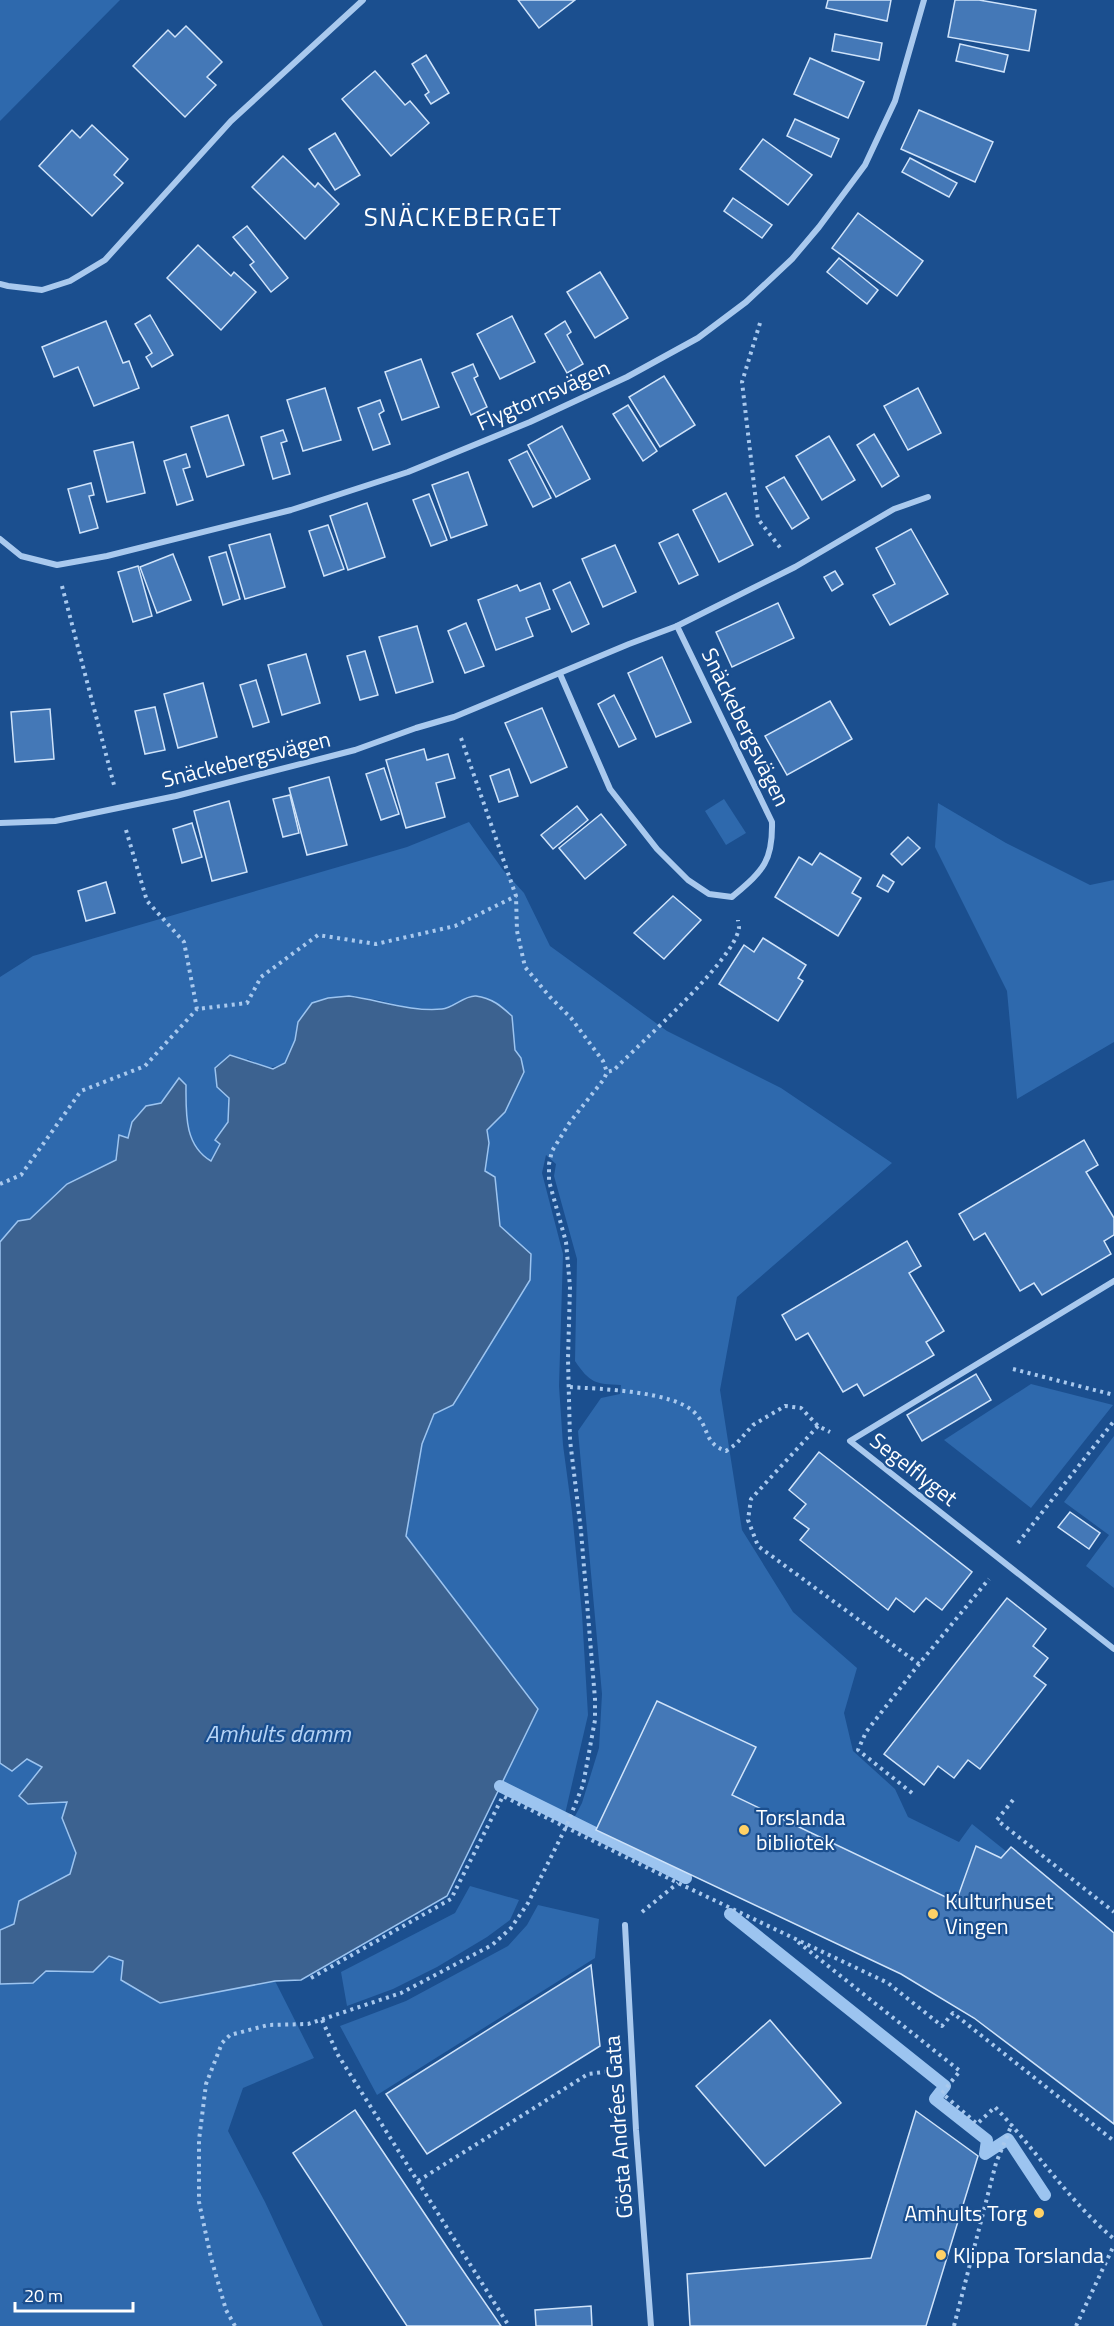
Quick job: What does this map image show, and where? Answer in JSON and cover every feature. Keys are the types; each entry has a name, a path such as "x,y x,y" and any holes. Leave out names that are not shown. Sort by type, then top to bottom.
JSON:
{"street":[{"path":"0,284 42,290 70,281 105,260 231,121 363,0"},
{"name":"Flygtornsvägen","path":"0,539 21,556 57,565 107,556 291,510 408,472 530,422 627,377 698,338 746,302 792,259 865,165 895,101 924,0"},
{"name":"Snäckebergsvägen","path":"0,824 55,821 176,796 356,750 454,717 677,626 795,567 894,509 928,497"},
{"name":"Snäckebergsvägen","path":"677,626 772,822 771,851 765,863 756,876 732,897"},
{"path":"560,674 610,789 657,849 688,880 709,894 732,897"},
{"name":"Segelflyget","path":"1114,1281 850,1441 1114,1649"},
{"name":"Gösta Andrées Gata","path":"625,1925 632,2067 651,2326"}],"path":[{"path":"746,302 761,319 742,382 758,519 795,567"},
{"path":"57,565 147,901 184,942 197,1009"},
{"path":"235,2326 226,2310 211,2258 199,2202 199,2140 206,2084 222,2043 230,2035 268,2025 308,2024 401,1993 492,1945 511,1928 528,1904 566,1827 583,1785 595,1720 591,1634 570,1440 568,1359 570,1287 566,1242 549,1181 549,1164 552,1151 570,1122 607,1072 603,1061 571,1018 525,967 516,931 516,896 454,717"},
{"path":"0,1184 21,1175 81,1091 145,1066 197,1009 247,1003 261,977 318,935 376,944 455,926 516,896"},
{"path":"607,1072 614,1070 703,982 732,945 740,928 732,897"},
{"path":"981,1361 1114,1395"},
{"path":"570,1387 626,1390 683,1404 696,1414 710,1442 726,1451 736,1444 753,1425 785,1406 801,1408 818,1426 850,1441"},
{"path":"912,1793 858,1750 866,1732 1004,1562 1114,1421"},
{"path":"818,1426 751,1499 748,1520 758,1546 919,1664"},
{"path":"312,1978 451,1899 503,1796 888,1983 942,2026 953,2013 1114,2141"},
{"path":"1013,1800 997,1820 1114,1912"},
{"path":"625,1925 678,1883"},
{"path":"791,1936 960,2071 942,2094 977,2124 995,2107 1101,2228 1114,2239"},
{"path":"322,2020 338,2055 509,2326"},
{"path":"418,2181 588,2074 632,2067"},
{"path":"954,2326 996,2163 1012,2124"},
{"path":"1076,2326 1114,2245"}],"shaded area":[{"path":"0,0 120,0 0,121"},
{"path":"724,799 746,833 726,845 705,811"},
{"path":"938,803 1006,843 1090,885 1114,880 1114,1042 1017,1099 1007,991 935,847"},
{"path":"469,822 503,870 524,893 550,946 667,1031 781,1088 892,1163 737,1297 720,1390 742,1530 793,1612 857,1668 844,1713 853,1751 895,1789 908,1817 959,1842 972,1824 1007,1852 1001,1858 976,1846 956,1902 732,1795 756,1747 658,1701 596,1830 574,1818 582,1803 599,1748 602,1694 578,1431 601,1398 620,1394 621,1385 594,1381 575,1361 577,1259 554,1176 556,1164 546,1155 542,1173 563,1254 559,1386 563,1445 582,1614 588,1715 565,1814 502,1783 538,1709 406,1536 422,1444 434,1414 453,1405 531,1254 500,1226 495,1177 485,1171 489,1143 487,1130 505,1112 521,1058 515,1050 512,1016 474,996 444,1009 410,1008 349,996 298,1022 295,1040 285,1063 266,1067 248,1059 217,1087 229,1098 228,1122 215,1140 220,1144 211,1161 198,1153 186,1123 186,1085 179,1078 161,1103 146,1106 132,1122 128,1138 119,1135 116,1160 67,1184 30,1219 0,1242 0,977 33,956 407,847"},
{"path":"1031,1384 1113,1405 1031,1508 944,1440"},
{"path":"1114,1436 1114,1588 1086,1566 1109,1535 1064,1502"},
{"path":"27,1759 43,1767 28,1804 67,1802 62,1818 76,1853 70,1874 19,1901 14,1924 0,1930 0,1763 12,1771"},
{"path":"470,1886 519,1900 510,1920 487,1937 437,1967 393,1989 347,2006 341,1972 455,1913"},
{"path":"538,1905 599,1919 595,1958 377,2095 340,2026 406,2001 508,1946 527,1925"},
{"path":"109,1956 123,1960 160,2003 275,1981 314,2058 243,2088 228,2131 265,2202 323,2326 0,2326 0,1984 33,1983 46,1971 93,1972"}],"water":[{"name":"Amhults damm","path":"349,996 407,1007 442,1009 468,997 476,996 492,1001 512,1016 515,1050 521,1058 524,1072 505,1112 487,1130 489,1143 485,1171 495,1177 500,1226 531,1254 530,1280 453,1405 434,1414 422,1444 406,1536 538,1709 447,1896 301,1980 275,1981 160,2003 121,1980 123,1961 109,1956 93,1972 46,1971 33,1983 0,1984 0,1930 14,1924 19,1901 70,1874 76,1853 62,1818 67,1802 28,1804 19,1796 42,1767 27,1759 12,1771 0,1763 0,1242 18,1221 30,1219 67,1184 116,1160 119,1135 128,1138 132,1122 146,1106 161,1103 179,1078 186,1085 188,1128 191,1137 202,1154 211,1161 220,1144 215,1140 228,1122 229,1098 217,1087 215,1068 230,1055 273,1069 285,1063 295,1040 298,1022 312,1003 328,998"}],"building":[{"path":"518,0 575,0 539,28"},
{"path":"828,0 891,0 887,21 826,8"},
{"path":"955,0 979,0 1036,10 1029,51 948,37"},
{"path":"186,26 222,62 207,77 216,85 185,117 133,66 168,30 175,37"},
{"path":"835,34 882,43 879,60 832,51"},
{"path":"960,44 1008,55 1004,72 956,61"},
{"path":"426,55 449,93 431,104 425,95 429,92 412,64"},
{"path":"810,58 864,82 848,118 794,94"},
{"path":"375,71 405,105 410,101 429,123 391,156 342,99"},
{"path":"919,110 993,142 975,182 901,149"},
{"path":"795,119 839,139 831,157 787,136"},
{"path":"92,125 128,159 114,175 123,183 92,216 39,166 72,130 80,138"},
{"path":"335,133 360,175 335,190 309,149"},
{"path":"763,139 812,175 788,205 740,169"},
{"path":"283,156 315,187 318,183 339,204 305,239 252,187"},
{"path":"910,158 957,183 949,197 902,172"},
{"path":"733,198 772,225 762,238 724,211"},
{"path":"858,213 923,261 897,296 832,248"},
{"path":"247,226 288,278 271,292 250,265 254,262 233,237"},
{"path":"198,245 231,276 234,272 256,292 221,330 167,278"},
{"path":"839,258 878,290 867,304 827,272"},
{"path":"600,272 628,318 595,338 567,292"},
{"path":"150,315 173,355 152,367 146,357 152,353 135,324"},
{"path":"512,316 535,362 500,379 477,334"},
{"path":"106,321 123,363 129,361 139,388 94,406 78,367 54,377 42,347"},
{"path":"565,321 571,332 567,335 583,364 567,373 545,334"},
{"path":"421,359 439,407 402,420 385,372"},
{"path":"473,364 478,376 474,378 487,407 471,415 452,373"},
{"path":"664,376 695,425 660,447 629,397"},
{"path":"325,388 341,440 303,451 287,400"},
{"path":"918,388 941,433 908,450 884,406"},
{"path":"380,400 384,411 379,414 390,444 373,450 358,408"},
{"path":"628,405 657,451 643,461 613,414"},
{"path":"228,415 244,465 207,477 191,427"},
{"path":"562,426 590,479 556,497 528,445"},
{"path":"283,430 287,441 281,443 290,474 273,479 261,437"},
{"path":"874,434 899,476 882,487 857,445"},
{"path":"829,436 855,480 822,500 796,456"},
{"path":"133,442 145,493 107,502 94,451"},
{"path":"527,451 551,498 533,507 509,460"},
{"path":"186,454 190,467 183,469 193,500 177,505 164,461"},
{"path":"468,472 487,525 451,538 432,485"},
{"path":"784,477 809,518 792,529 766,487"},
{"path":"91,483 94,495 89,496 98,528 80,533 68,489"},
{"path":"726,493 753,545 719,562 693,510"},
{"path":"429,494 447,540 431,546 413,500"},
{"path":"367,503 385,557 348,570 330,516"},
{"path":"328,525 344,569 324,576 309,531"},
{"path":"911,529 948,594 890,625 873,595 895,584 876,548"},
{"path":"270,534 285,587 245,599 229,545"},
{"path":"678,534 698,575 679,584 659,543"},
{"path":"615,545 636,592 603,607 582,559"},
{"path":"226,552 240,599 223,605 209,557"},
{"path":"173,554 191,600 157,613 140,567"},
{"path":"138,566 152,616 133,622 118,572"},
{"path":"835,571 843,584 832,591 824,577"},
{"path":"570,582 589,624 572,632 553,590"},
{"path":"540,583 550,609 526,618 533,636 496,650 478,600 517,585 520,591"},
{"path":"778,603 794,638 732,667 716,632"},
{"path":"466,623 484,666 465,673 448,631"},
{"path":"417,626 433,682 396,693 379,637"},
{"path":"365,651 378,695 360,700 347,656"},
{"path":"306,654 320,703 282,715 268,665"},
{"path":"662,657 691,722 656,737 628,673"},
{"path":"256,680 269,722 253,727 240,685"},
{"path":"203,683 217,737 178,748 164,694"},
{"path":"614,695 636,739 619,747 598,704"},
{"path":"830,701 852,739 787,775 765,736"},
{"path":"155,707 165,750 145,754 135,711"},
{"path":"542,708 567,767 531,783 505,723"},
{"path":"50,709 54,759 15,762 11,712"},
{"path":"424,749 427,760 448,754 455,778 436,783 445,817 406,828 386,760"},
{"path":"384,768 399,814 381,820 366,774"},
{"path":"509,769 518,796 499,802 490,776"},
{"path":"329,777 347,845 307,855 289,788"},
{"path":"290,795 299,833 283,837 273,799"},
{"path":"229,801 247,872 212,881 194,811"},
{"path":"577,806 588,820 553,849 541,835"},
{"path":"601,814 626,845 585,879 559,848"},
{"path":"192,823 202,857 182,863 173,829"},
{"path":"908,837 920,848 902,865 891,854"},
{"path":"820,853 861,878 852,893 861,898 838,936 775,897 799,857 812,865"},
{"path":"883,875 894,882 888,892 877,886"},
{"path":"106,882 115,913 86,921 78,891"},
{"path":"673,896 701,920 664,959 634,933"},
{"path":"763,938 806,965 798,978 803,981 778,1021 719,984 744,945 754,952"},
{"path":"1084,1140 1098,1165 1086,1172 1114,1218 1114,1235 1104,1241 1111,1254 1042,1295 1034,1283 1020,1291 985,1233 974,1240 959,1214"},
{"path":"907,1241 921,1266 909,1273 944,1331 926,1342 934,1355 864,1396 857,1384 843,1392 808,1333 796,1340 782,1315"},
{"path":"976,1374 991,1400 922,1441 907,1415"},
{"path":"819,1452 972,1572 942,1610 926,1598 914,1612 896,1598 888,1610 800,1540 809,1529 794,1518 806,1504 789,1490"},
{"path":"1070,1512 1100,1533 1089,1549 1058,1527"},
{"path":"1007,1598 1046,1629 1033,1646 1048,1658 1034,1676 1046,1685 980,1769 968,1760 954,1778 938,1766 924,1785 884,1754"},
{"name":"Kulturhuset Vingen","path":"657,1701 756,1747 732,1795 956,1902 976,1846 1001,1858 1011,1847 1114,1933 1114,2124 974,2018 901,1974 596,1830"},
{"path":"591,1965 600,2046 427,2154 386,2094"},
{"path":"770,2020 841,2103 765,2166 696,2086"},
{"path":"355,2110 501,2326 407,2326 293,2153"},
{"path":"916,2111 978,2156 926,2326 690,2326 687,2274 871,2258"},
{"path":"591,2306 592,2326 536,2326 535,2310"}],"waterway":[{"path":"500,1786 686,1878"},
{"path":"730,1914 945,2086 935,2099 987,2140 985,2154 1008,2139 1045,2195"}],"place":[{"name":"Torslanda bibliotek","path":"744,1830"},
{"name":"Kulturhuset Vingen","path":"933,1914"},
{"name":"Amhults Torg","path":"1039,2213"},
{"name":"Klippa Torslanda","path":"941,2255"}],"district":[{"name":"SNÄCKEBERGET","path":"463,217"}]}
